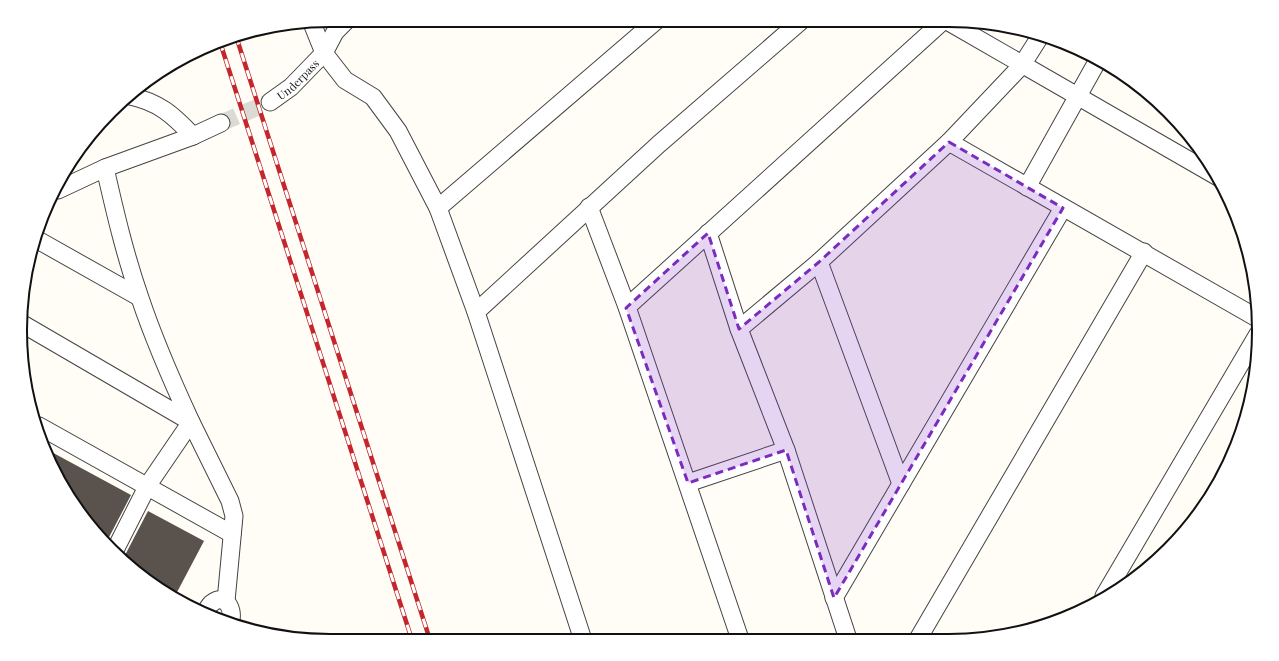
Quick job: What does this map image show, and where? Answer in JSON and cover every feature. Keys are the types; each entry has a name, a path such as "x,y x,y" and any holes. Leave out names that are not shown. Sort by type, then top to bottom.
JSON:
{"street":[{"name":"Underpass","path":"270,102 291,87 324,53 335,32 340,27"},
{"path":"438,208 649,27"},
{"path":"476,312 659,144 794,27"},
{"path":"627,307 936,27"},
{"path":"314,28 324,53 345,80 373,97 398,131 438,208 476,312 581,634"},
{"path":"958,28 1206,170"},
{"path":"739,329 819,262 948,142 1022,65 1038,40"},
{"path":"1027,187 1095,65"},
{"path":"136,97 146,99 163,108 193,136"},
{"path":"63,188 104,168 193,136 221,124"},
{"path":"948,142 1063,208 1144,252 1251,315"},
{"path":"104,168 139,297 159,351 190,422 230,500 234,516 226,601"},
{"path":"590,208 627,307 738,634"},
{"path":"834,598 1063,208"},
{"path":"708,233 739,329 786,450 846,634"},
{"path":"40,241 139,297"},
{"path":"920,634 1144,252"},
{"path":"819,262 901,484"},
{"path":"27,327 190,422"},
{"path":"1109,588 1251,346"},
{"path":"117,546 148,485 190,422"},
{"path":"43,428 148,485 232,534"},
{"path":"688,483 786,450"},
{"path":"208,608 211,603 218,600 226,601 231,606 231,617"}],"highlighted area":[{"path":"949,142 1063,208 834,598 786,450 688,483 626,308 708,233 739,329 819,262"}],"building":[{"path":"52,452 131,495 109,538 78,499"},
{"path":"148,511 204,541 177,592 162,583 125,554"}],"tunnel":[{"path":"221,123 270,102"}],"railway":[{"path":"238,41 428,634"},
{"path":"222,47 410,634"}]}
